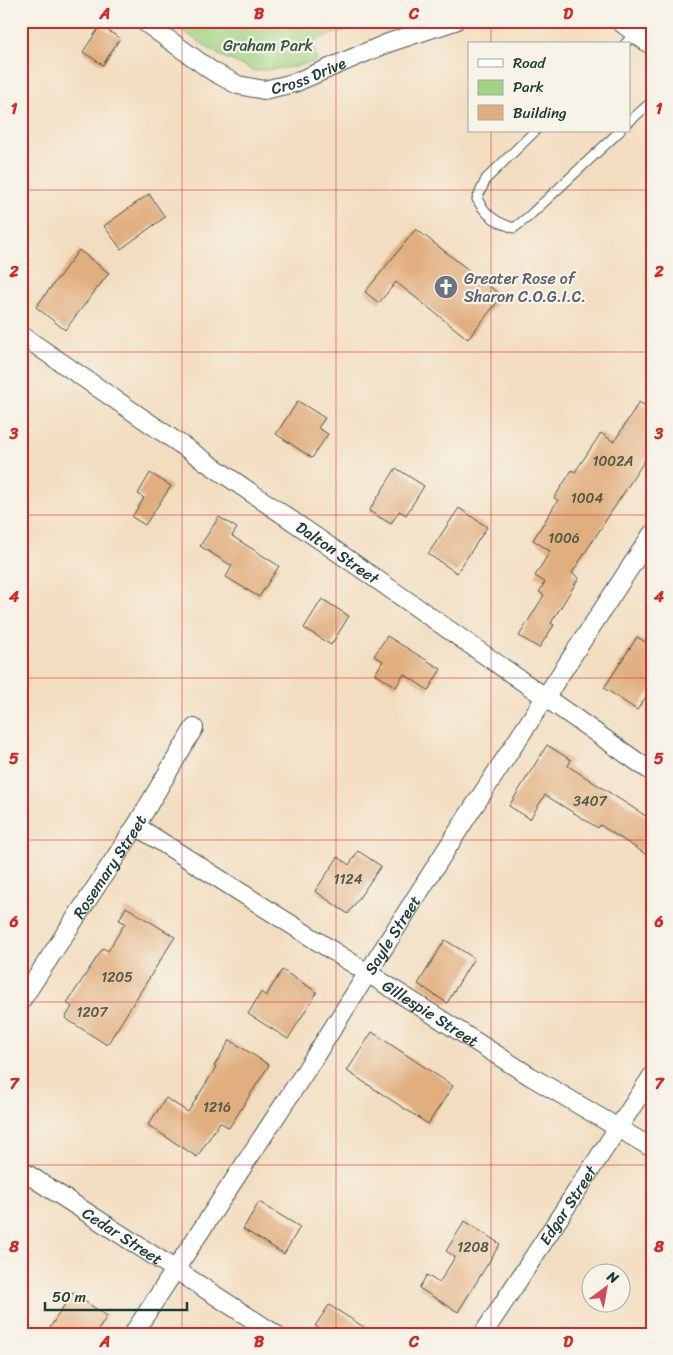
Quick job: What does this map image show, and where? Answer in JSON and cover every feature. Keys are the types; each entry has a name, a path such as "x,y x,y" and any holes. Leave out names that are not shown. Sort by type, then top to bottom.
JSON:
{"street":[{"name":"Cross Drive","path":"143,21 212,71 238,85 264,90 294,83 388,43 455,21"},
{"path":"619,21 630,39 652,46"},
{"name":"Dalton Street","path":"21,335 652,772"},
{"name":"Sayle Street","path":"133,1334 303,1075 544,698 652,534"},
{"name":"Rosemary Street","path":"21,1001 136,826 194,728"},
{"name":"Gillespie Street","path":"136,826 530,1076 652,1148"},
{"name":"Edgar Street","path":"483,1334 652,1076"},
{"name":"Cedar Street","path":"21,1170 275,1334"}],"lane":[{"path":"630,121 652,101"},
{"path":"534,132 486,179 477,198 482,208 498,223 514,228 619,132"}],"green space":[{"name":"Graham Park","path":"168,21 372,21 312,41 317,61 293,67 255,71 219,55"}],"building":[{"path":"100,26 120,38 103,65 83,52"},
{"path":"149,194 165,217 121,249 104,226"},
{"name":"Greater Rose of Sharon C.O.G.I.C.","path":"416,229 502,296 468,339 396,282 379,303 365,292"},
{"path":"79,250 109,273 65,330 36,307"},
{"path":"298,401 325,418 318,428 328,434 312,458 276,434"},
{"path":"639,402 652,410 652,449 572,573 579,578 551,623 554,625 539,648 519,636 544,595 539,592 545,582 535,576 550,551 533,540 558,500 554,498 572,470 575,472 601,433 614,442"},
{"path":"396,468 424,486 406,515 399,511 391,524 369,511"},
{"path":"150,473 171,486 145,525 132,517 144,498 138,494"},
{"path":"459,508 487,527 457,573 428,554"},
{"path":"219,517 237,528 232,536 279,566 259,597 226,577 232,566 200,546"},
{"path":"322,599 349,616 331,645 304,628"},
{"path":"387,636 441,669 428,690 404,674 396,687 375,674 383,661 374,656"},
{"path":"637,637 652,646 652,688 637,710 604,688"},
{"path":"547,745 571,760 568,766 652,820 652,858 600,825 598,828 545,795 530,819 509,806"},
{"path":"358,851 381,866 348,914 315,891 338,857 349,865"},
{"path":"126,907 175,937 107,1045 65,1018 72,1007 67,1003 103,948 108,951 125,923 119,920"},
{"path":"445,940 474,958 447,1003 418,984"},
{"path":"282,970 317,992 288,1039 248,1014 261,992 266,996"},
{"path":"372,1032 453,1086 428,1124 347,1071"},
{"path":"230,1040 269,1065 229,1128 220,1122 197,1157 148,1125 166,1098 188,1112 216,1067 214,1066"},
{"path":"259,1202 300,1227 284,1254 243,1229"},
{"path":"465,1221 500,1244 458,1312 419,1288 427,1275 439,1283 455,1257 446,1251"},
{"path":"72,1293 107,1316 96,1334 46,1334"},
{"path":"329,1305 375,1334 328,1334 315,1326"}],"place":[{"name":"Greater Rose of Sharon C.O.G.I.C.","path":"446,287"}]}
